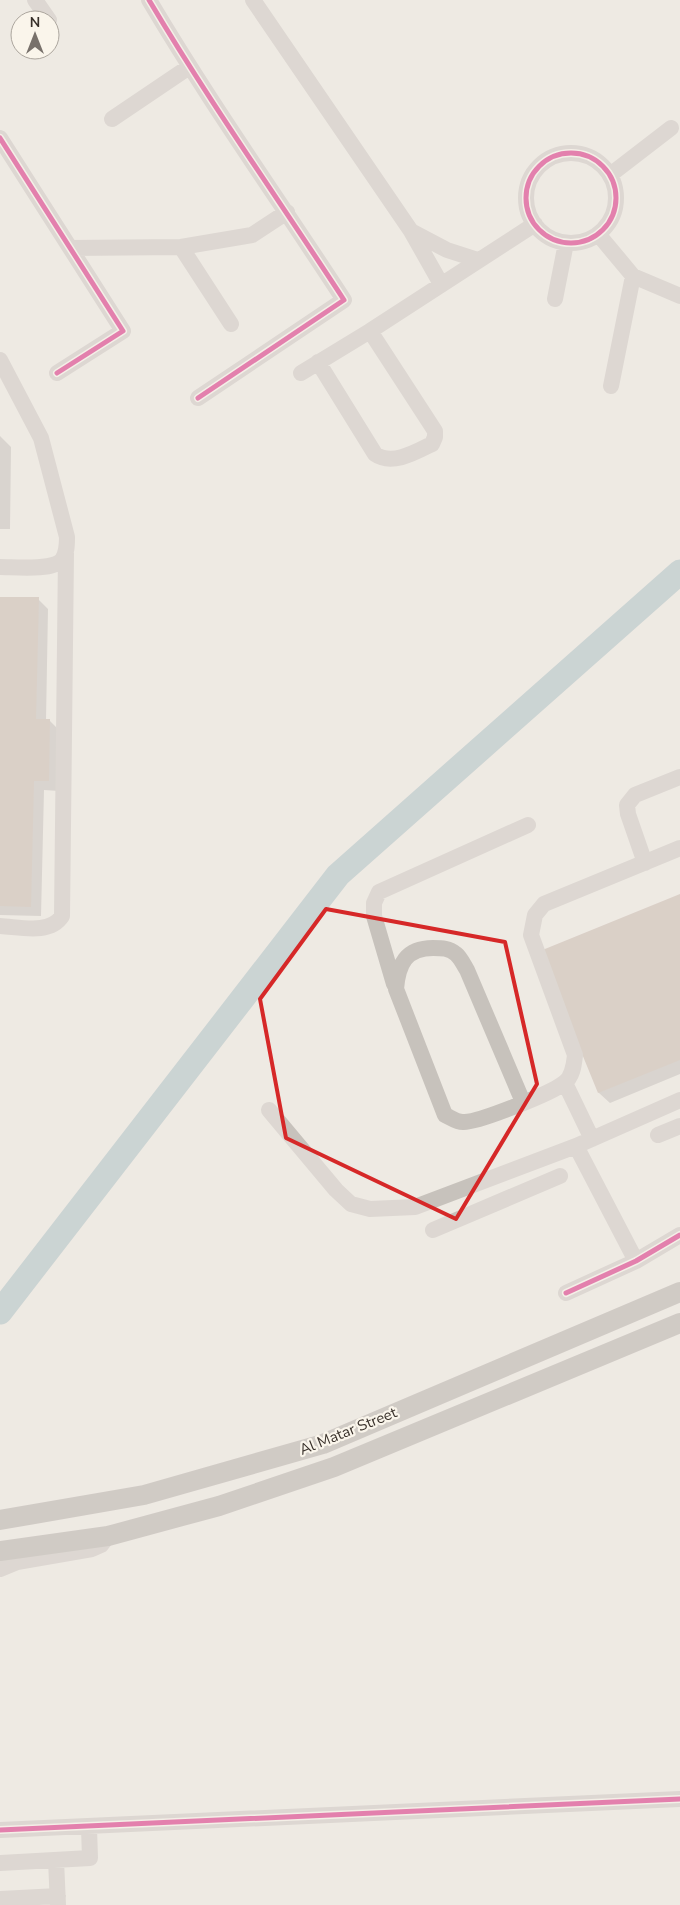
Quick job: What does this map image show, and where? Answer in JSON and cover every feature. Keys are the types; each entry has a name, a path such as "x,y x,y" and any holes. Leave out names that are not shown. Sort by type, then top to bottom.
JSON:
{"main road":[{"name":"Al Matar Street","path":"0,1520 144,1495 323,1444 680,1292"},
{"name":"Al Matar Street","path":"0,1551 108,1536 219,1506 334,1467 680,1323"}],"street":[{"path":"149,0 189,67 344,300 198,398"},
{"path":"253,0 411,231 441,284"},
{"path":"112,119 189,67"},
{"path":"610,174 671,128"},
{"path":"0,138 123,331 57,373"},
{"path":"560,155 581,155 600,164 610,174 615,187 614,213 608,225 589,240 566,243 544,234 528,212 526,197 529,183 536,171 546,161 560,155"},
{"path":"70,248 181,246 252,235 287,212"},
{"path":"301,373 370,331 535,224"},
{"path":"411,231 447,250 478,260"},
{"path":"598,234 633,276 680,296"},
{"path":"555,299 566,243"},
{"path":"181,246 231,324"},
{"path":"611,386 633,276"},
{"path":"318,362 375,454 381,458 405,456 432,444 435,431 370,331"},
{"path":"0,360 41,438 67,537 62,916 57,925 48,928 0,926"},
{"path":"0,567 49,567 61,561 66,553"},
{"path":"645,863 628,814 627,804 635,795 680,777"},
{"path":"528,825 379,892 374,903 374,916 396,989 445,1114 460,1122 474,1122 565,1083 573,1070 575,1055 531,935 535,915 544,904 680,848"},
{"path":"396,989 397,972 404,959 420,948 446,948 457,954 468,970 523,1102"},
{"path":"565,1083 592,1139"},
{"path":"269,1110 336,1190 351,1204 370,1209 415,1207 576,1146 680,1100"},
{"path":"658,1135 680,1126"},
{"path":"576,1146 636,1261"},
{"path":"433,1230 560,1176"},
{"path":"488,1179 498,1202"},
{"path":"566,1293 636,1261 680,1235"},
{"path":"0,1569 17,1562 92,1549 101,1545 108,1536"},
{"path":"0,1830 89,1828 680,1799"},
{"path":"0,1863 90,1858 89,1828"},
{"path":"0,1899 58,1901 56,1860"}],"highlighted area":[{"path":"326,909 505,942 537,1084 456,1219 286,1138 260,999"}],"building":[{"path":"0,597 39,597 36,719 50,719 49,781 34,781 31,907 0,906"},
{"path":"680,894 680,1060 598,1093 540,951"}],"waterway":[{"path":"0,1312 338,875 680,572"}],"cycle path":[{"path":"149,0 220,114 344,300 198,398"},
{"path":"0,138 123,331 57,373"},
{"path":"571,153 588,157 603,166 612,181 616,198 612,215 603,230 588,239 571,243 554,239 539,230 530,215 526,198 530,181 539,166 554,157 571,153"},
{"path":"566,1293 636,1261 680,1235"},
{"path":"0,1830 680,1799"}]}
